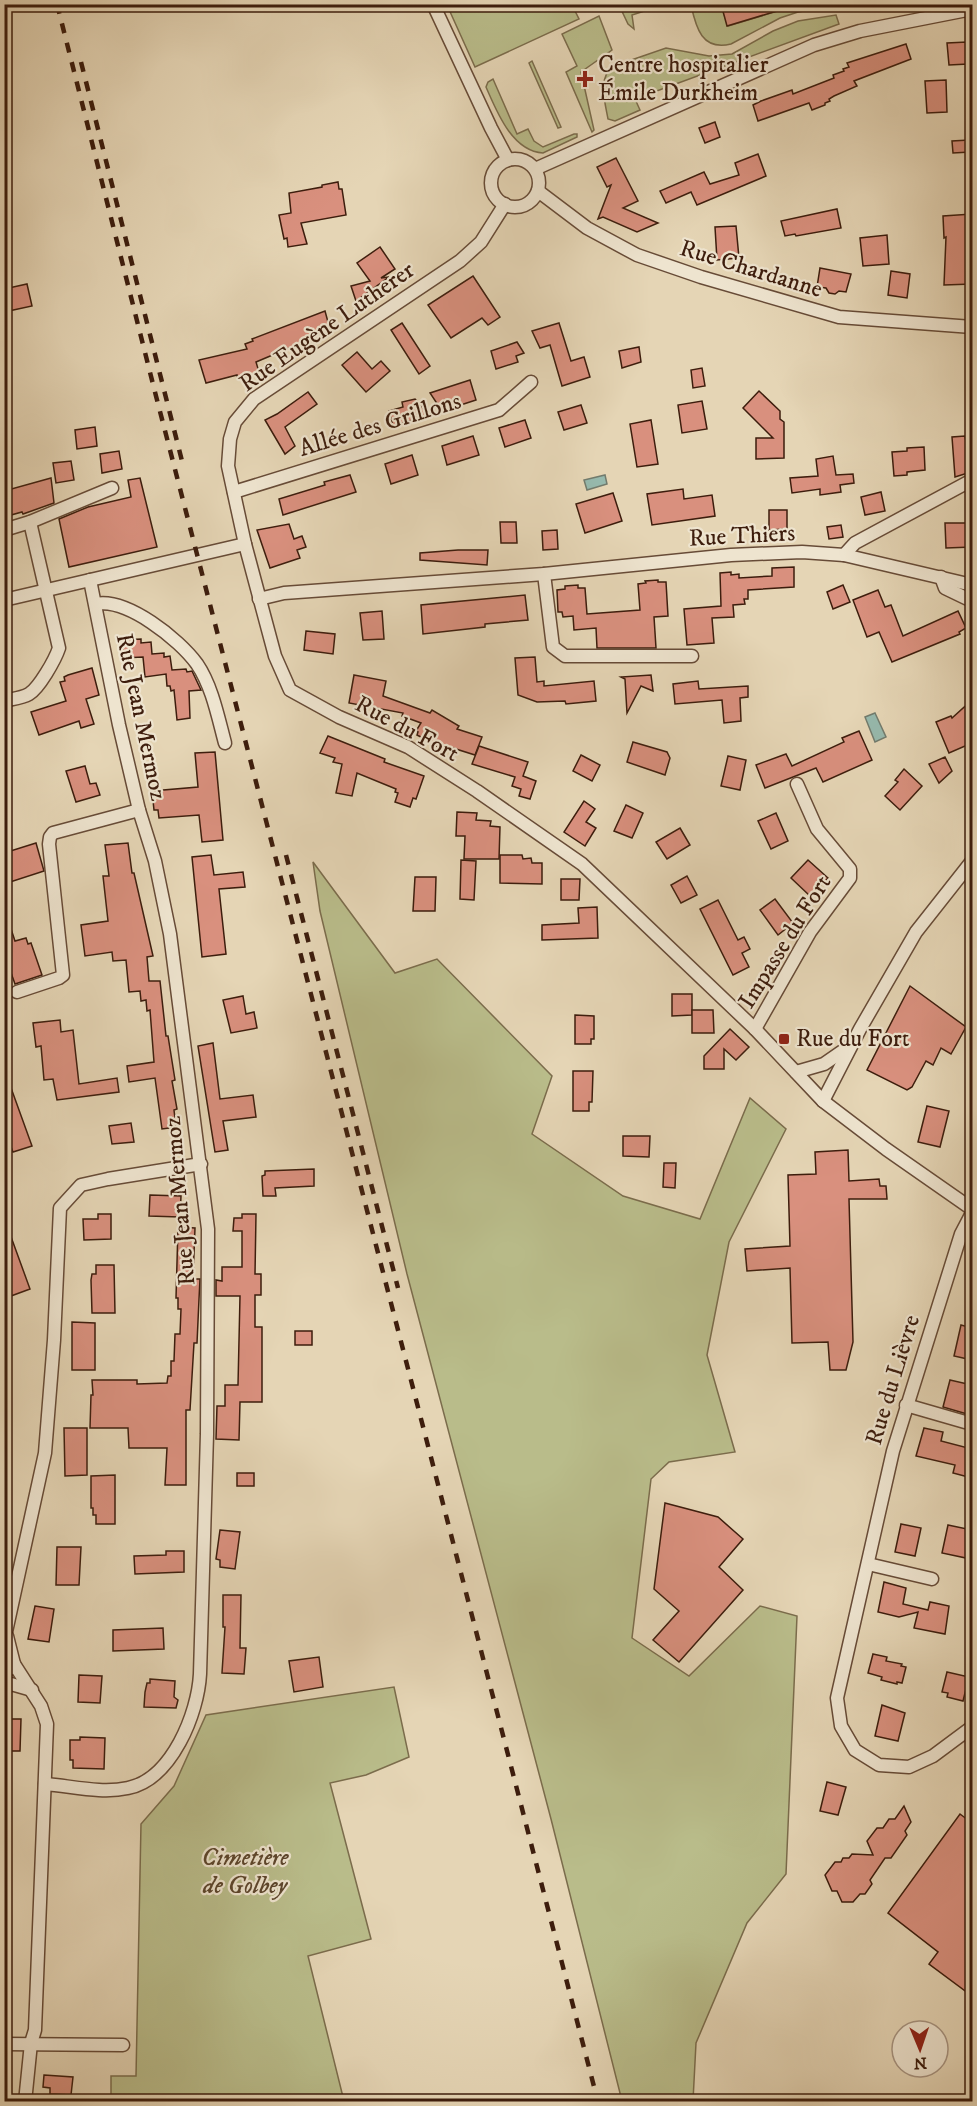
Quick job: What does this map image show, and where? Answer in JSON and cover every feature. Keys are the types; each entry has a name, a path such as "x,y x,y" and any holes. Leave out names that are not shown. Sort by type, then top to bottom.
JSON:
{"street":[{"path":"433,4 508,160"},
{"path":"535,169 814,45 860,31 972,9"},
{"path":"508,160 523,160 535,169 539,179 538,191 528,203 513,206 505,204 494,193 492,177 495,170 508,160"},
{"name":"Rue Chardanne","path":"538,191 587,228 637,255 732,287 838,318 972,327"},
{"name":"Rue Eugène Lutherer","path":"245,544 228,466 230,439 235,422 254,399 460,261 481,242 505,204"},
{"name":"Allée des Grillons","path":"234,492 499,410 531,382"},
{"path":"844,555 855,543 972,480"},
{"path":"4,530 30,522 112,488"},
{"path":"4,701 28,694 34,689 56,658 59,648 44,591 30,522"},
{"path":"4,600 245,544"},
{"name":"Rue du Fort","path":"245,544 275,656 290,690 339,717 408,747 477,791 582,864 755,1029 823,1101 972,1211"},
{"name":"Rue Thiers","path":"259,599 284,593 544,574 731,555 802,552 844,555 972,585"},
{"path":"544,574 553,647 565,656 692,656"},
{"name":"Rue Thiers","path":"941,577 945,588 972,601"},
{"name":"Rue Jean Mermoz","path":"45,1784 101,1790 128,1788 145,1783 168,1762 192,1717 199,1691 208,1324 208,1229 170,934 155,861 139,810 119,725 90,580"},
{"path":"96,604 120,606 148,620 182,646 198,665 210,692 225,743"},
{"name":"Impasse du Fort","path":"755,1029 810,932 850,878 850,869 817,829 797,784"},
{"path":"16,992 63,975 50,837 53,833 139,810"},
{"path":"823,1101 851,1045 916,932 972,861"},
{"path":"796,1072 824,1064 851,1045"},
{"path":"4,1674 9,1664 6,1639 45,1453 54,1340 60,1208 81,1185 201,1164"},
{"name":"Rue du Lièvre","path":"972,1211 961,1234 893,1451 837,1698 841,1726 855,1750 879,1765 909,1767 933,1756 972,1727"},
{"path":"906,1405 964,1422"},
{"path":"868,1564 932,1579"},
{"path":"9,1664 32,1690 41,1706 46,1724 35,2030 30,2043 25,2102"},
{"path":"4,1682 32,1690"},
{"path":"4,2044 123,2045"}],"green space":[{"path":"447,5 572,5 579,19 475,67"},
{"path":"619,5 656,5 657,7 632,15 634,29 628,24"},
{"path":"691,5 721,5 728,26 798,5 838,5 798,12 780,18 731,44 721,45 713,44 702,36 695,22"},
{"path":"836,15 839,24 635,99 640,110 615,121 608,119 604,83 605,77 614,66 666,48 709,56 732,54 773,31 798,21"},
{"path":"599,16 612,50 581,72 594,130 592,132 566,72 577,66 562,34"},
{"path":"532,61 561,127 558,128 529,63"},
{"path":"493,79 517,134 528,129 534,141 543,147 574,134 577,134 577,137 543,153 532,151 523,145 507,129 490,97 486,87"},
{"path":"313,862 395,973 437,959 552,1076 532,1134 623,1196 700,1219 750,1098 786,1129 729,1242 707,1355 735,1452 669,1462 651,1479 632,1638 689,1676 760,1606 797,1616 786,1874 747,1923 696,2043 693,2101 622,2101 551,1819 407,1274 320,911"},
{"name":"Cimetière de Golbey","path":"394,1687 409,1757 366,1775 330,1783 371,1939 308,1956 344,2101 111,2101 111,2076 136,2076 141,1824 174,1786 206,1715"}],"water":[{"path":"605,475 607,484 587,490 584,480"},
{"path":"875,713 886,737 875,742 865,717"}],"building":[{"path":"721,4 787,4 787,8 727,26"},
{"path":"967,42 968,64 949,65 947,43"},
{"path":"906,44 911,59 854,81 857,86 834,96 825,105 812,110 809,103 758,121 753,105 792,90 793,94 834,78 833,75 849,67 847,63"},
{"path":"946,80 947,112 927,113 925,81"},
{"path":"715,122 720,137 705,143 699,128"},
{"path":"969,140 970,152 953,153 952,141"},
{"path":"758,154 766,176 697,205 691,192 666,203 660,191 704,172 710,184 739,175 735,163"},
{"path":"616,158 638,201 623,208 658,223 637,232 603,217 598,219 611,185 607,187 597,167"},
{"path":"338,182 339,189 342,189 346,215 301,223 307,244 288,247 279,215 291,213 289,193"},
{"path":"837,209 841,228 785,236 781,221"},
{"path":"972,214 972,284 944,285 946,237 944,238 943,216"},
{"path":"736,226 739,258 717,260 715,227"},
{"path":"887,235 889,264 863,266 860,238"},
{"path":"380,247 395,269 381,278 389,277 356,301 351,286 370,281 357,263"},
{"path":"820,268 851,274 846,292 829,293 826,288 817,287"},
{"path":"891,271 910,274 907,298 888,295"},
{"path":"473,276 500,317 488,325 482,318 451,338 428,305"},
{"path":"27,284 32,306 4,312 4,289"},
{"path":"325,311 331,333 303,348 301,343 256,362 259,372 238,379 237,375 206,383 199,360 247,349 245,344 253,341 252,339"},
{"path":"402,323 430,366 419,374 391,330"},
{"path":"559,323 571,361 584,357 590,377 562,386 550,345 540,348 532,331"},
{"path":"517,342 524,353 516,356 518,362 496,369 491,351"},
{"path":"639,347 641,362 622,368 619,351"},
{"path":"357,352 372,369 381,361 390,371 366,392 342,365"},
{"path":"702,368 705,386 693,388 691,370"},
{"path":"470,380 476,400 442,411 430,393"},
{"path":"759,391 780,411 780,419 784,422 784,458 756,459 756,438 773,438 743,408"},
{"path":"308,392 317,404 285,427 295,446 285,454 265,420"},
{"path":"415,399 429,415 393,426 389,411 403,407 402,402"},
{"path":"702,401 707,429 682,433 678,405"},
{"path":"581,405 587,423 564,430 558,412"},
{"path":"525,420 531,438 505,447 499,428"},
{"path":"651,420 658,464 637,467 630,424"},
{"path":"95,427 97,446 77,449 75,430"},
{"path":"473,436 479,455 447,465 442,446"},
{"path":"965,436 971,472 955,477 952,437"},
{"path":"924,447 925,470 894,476 892,452"},
{"path":"119,451 122,469 102,473 100,454"},
{"path":"412,455 418,475 391,484 385,464"},
{"path":"833,456 836,475 853,474 854,483 840,485 841,492 820,495 820,489 792,493 790,478 818,476 816,459"},
{"path":"71,461 74,480 56,483 53,463"},
{"path":"350,475 356,492 283,515 279,499"},
{"path":"51,478 54,503 23,514 22,512 4,517 4,491"},
{"path":"140,478 157,547 69,567 59,519 88,507 131,497 128,480"},
{"path":"683,489 684,499 712,495 715,516 652,525 647,494"},
{"path":"881,492 885,511 865,515 861,497"},
{"path":"613,493 622,521 585,533 576,504"},
{"path":"769,510 787,510 787,529 769,530"},
{"path":"500,522 516,522 517,543 501,543"},
{"path":"945,523 972,523 972,547 946,548"},
{"path":"289,524 294,539 302,536 306,547 297,550 300,558 270,568 257,530"},
{"path":"841,525 843,537 829,539 827,527"},
{"path":"557,530 558,549 543,550 542,531"},
{"path":"488,550 487,565 420,560 420,553"},
{"path":"794,567 794,587 748,590 748,599 744,599 745,604 733,605 734,617 712,618 714,643 687,645 684,609 721,606 720,573 739,574 739,578 772,576 772,568"},
{"path":"658,580 658,582 666,582 668,616 654,617 656,648 597,648 596,628 574,630 573,616 563,617 562,612 558,612 557,590 565,589 565,586 578,585 578,588 585,588 587,614 640,610 638,584"},
{"path":"843,585 850,602 833,609 827,592"},
{"path":"878,590 885,607 891,605 903,636 958,611 966,628 959,632 960,634 892,662 879,632 867,637 853,600"},
{"path":"525,595 528,620 423,634 421,605"},
{"path":"382,611 384,639 363,640 360,613"},
{"path":"306,631 335,634 333,654 304,650"},
{"path":"141,639 141,643 151,642 152,654 164,653 164,657 170,656 172,670 192,671 201,690 189,691 190,718 177,720 174,690 171,691 170,686 167,686 166,674 145,677 143,657 123,658 122,640"},
{"path":"535,657 537,682 544,681 544,686 594,681 596,701 566,704 565,701 537,702 518,695 515,658"},
{"path":"92,668 99,695 86,699 94,724 81,728 79,721 39,735 31,712 66,701 60,682 65,681 64,677 68,675"},
{"path":"354,675 386,681 383,696 430,713 432,710 459,726 457,729 482,737 475,755 440,744 438,747 417,735 416,731 421,723 402,716 403,713 349,703"},
{"path":"651,675 653,691 641,686 627,713 625,679 621,677"},
{"path":"698,681 699,689 748,686 748,697 740,698 741,721 724,723 722,700 675,704 673,684"},
{"path":"972,700 972,743 949,753 936,722 951,716 952,718"},
{"path":"859,731 872,760 823,782 816,768 765,788 756,765 786,754 792,766 844,742 842,738"},
{"path":"328,736 385,759 384,762 424,776 416,799 413,798 410,807 395,802 398,793 395,792 396,789 357,773 352,796 336,793 342,764 333,762 335,758 320,753"},
{"path":"633,742 667,752 670,758 665,775 627,762"},
{"path":"479,746 528,762 523,776 536,781 530,799 519,796 521,789 512,786 515,777 472,764"},
{"path":"215,752 223,840 202,842 199,815 159,818 158,810 154,810 152,791 198,787 195,753"},
{"path":"581,755 600,765 592,781 573,771"},
{"path":"728,756 746,760 740,790 721,786"},
{"path":"945,757 952,771 939,783 929,764"},
{"path":"85,766 90,784 96,783 100,795 76,802 66,771"},
{"path":"904,769 922,786 900,810 885,796 898,782 895,780"},
{"path":"584,801 595,809 586,822 596,828 585,846 564,832"},
{"path":"626,805 643,813 632,838 614,831"},
{"path":"457,812 477,813 476,820 491,821 490,826 500,827 499,859 464,859 465,836 456,836"},
{"path":"776,813 788,841 771,849 758,821"},
{"path":"680,828 690,845 667,859 656,842"},
{"path":"36,843 44,871 4,884 4,853"},
{"path":"128,843 132,873 134,873 153,956 147,957 149,981 160,981 166,1036 168,1036 175,1080 172,1081 177,1109 174,1110 176,1127 162,1129 155,1078 129,1082 127,1066 154,1062 150,1010 147,1011 146,1000 141,1001 140,991 129,992 126,960 113,961 112,952 85,956 81,925 108,921 103,876 109,876 105,845"},
{"path":"211,855 214,875 243,872 245,887 219,889 226,954 202,957 192,857"},
{"path":"500,855 522,855 523,859 531,858 532,863 542,863 542,884 500,883"},
{"path":"461,860 476,861 474,900 460,899"},
{"path":"808,860 828,878 810,896 791,878"},
{"path":"687,876 697,895 681,903 671,885"},
{"path":"415,877 436,877 435,911 413,911"},
{"path":"561,879 580,879 579,900 561,900"},
{"path":"775,899 793,923 778,935 760,910"},
{"path":"718,900 738,940 744,937 750,949 742,953 749,967 733,975 700,909"},
{"path":"597,907 598,938 542,940 542,925 579,923 578,908"},
{"path":"4,917 7,917 15,941 26,938 28,944 31,943 42,975 15,984 4,953"},
{"path":"910,986 966,1027 951,1054 941,1048 933,1065 926,1061 912,1087 907,1090 867,1070"},
{"path":"672,994 692,994 692,1015 672,1016"},
{"path":"243,996 246,1014 254,1012 257,1028 231,1033 223,1000"},
{"path":"692,1010 713,1010 714,1033 692,1033"},
{"path":"575,1015 594,1016 594,1039 591,1039 591,1044 575,1044"},
{"path":"60,1020 61,1032 73,1030 79,1084 117,1078 119,1092 57,1100 53,1079 44,1080 41,1046 36,1047 33,1023"},
{"path":"730,1029 749,1047 736,1060 724,1049 724,1069 704,1069 704,1056"},
{"path":"213,1043 220,1099 253,1095 256,1117 223,1121 228,1150 215,1152 198,1046"},
{"path":"573,1071 593,1071 592,1102 589,1102 589,1111 573,1111"},
{"path":"6,1074 32,1146 13,1152 4,1129 4,1075"},
{"path":"927,1106 949,1111 940,1147 918,1142"},
{"path":"131,1123 134,1142 112,1144 109,1126"},
{"path":"623,1136 650,1136 649,1157 623,1156"},
{"path":"848,1150 849,1181 879,1179 880,1186 886,1186 887,1199 849,1199 853,1342 846,1370 830,1370 828,1342 792,1343 790,1268 747,1271 745,1249 790,1246 788,1175 816,1174 815,1152"},
{"path":"664,1163 676,1163 675,1188 663,1187"},
{"path":"314,1169 314,1186 275,1188 276,1196 263,1196 262,1176 265,1175 265,1171"},
{"path":"150,1195 181,1196 180,1217 149,1216"},
{"path":"98,1214 111,1214 111,1239 84,1240 83,1219 98,1219"},
{"path":"242,1214 256,1214 255,1274 261,1274 261,1295 255,1295 255,1327 262,1327 262,1402 240,1402 239,1440 216,1439 217,1406 225,1406 225,1385 238,1385 240,1296 216,1296 216,1280 222,1281 222,1267 242,1267 242,1231 233,1231 234,1218 242,1218"},
{"path":"4,1223 6,1223 30,1289 11,1296 4,1278"},
{"path":"178,1227 195,1228 193,1279 200,1279 197,1343 194,1343 190,1410 186,1410 186,1485 165,1485 167,1448 129,1448 128,1428 90,1428 91,1395 93,1395 92,1380 137,1380 137,1384 167,1383 168,1376 171,1376 175,1334 180,1334 181,1309 178,1309 178,1298 176,1298"},
{"path":"96,1265 114,1265 115,1313 92,1313 91,1280 92,1274 96,1274"},
{"path":"72,1322 95,1323 95,1370 72,1370"},
{"path":"961,1325 972,1328 972,1360 954,1356"},
{"path":"295,1331 312,1331 312,1345 295,1345"},
{"path":"950,1380 972,1385 967,1414 943,1407"},
{"path":"64,1428 87,1428 87,1475 65,1476"},
{"path":"924,1428 943,1432 941,1441 972,1449 972,1478 953,1473 955,1465 916,1456"},
{"path":"237,1473 254,1473 254,1486 237,1486"},
{"path":"115,1475 115,1524 96,1524 96,1515 93,1515 93,1508 91,1508 91,1476"},
{"path":"665,1503 718,1517 743,1539 719,1567 743,1590 679,1662 653,1640 679,1611 654,1589"},
{"path":"901,1524 921,1528 915,1556 895,1552"},
{"path":"948,1525 972,1530 966,1558 942,1553"},
{"path":"220,1530 240,1532 235,1569 220,1567 220,1560 216,1559"},
{"path":"57,1547 81,1547 79,1585 56,1585"},
{"path":"166,1551 184,1551 184,1572 135,1574 134,1556 166,1555"},
{"path":"884,1582 906,1588 903,1604 928,1610 930,1602 949,1606 945,1634 914,1628 918,1612 899,1617 878,1612"},
{"path":"223,1595 241,1595 240,1648 246,1648 244,1674 222,1673 225,1627 223,1627"},
{"path":"35,1606 54,1609 49,1642 28,1639"},
{"path":"163,1628 164,1649 113,1651 113,1630"},
{"path":"873,1654 887,1657 886,1661 906,1667 902,1683 881,1680 882,1677 868,1673"},
{"path":"319,1657 323,1687 294,1692 289,1661"},
{"path":"947,1672 969,1677 963,1701 947,1697 948,1693 942,1692"},
{"path":"79,1675 102,1676 100,1703 78,1702"},
{"path":"150,1679 175,1681 174,1697 178,1700 176,1708 144,1707 145,1692"},
{"path":"882,1705 905,1713 898,1741 875,1736"},
{"path":"4,1719 21,1719 20,1751 4,1751"},
{"path":"80,1737 105,1738 104,1769 73,1768 73,1760 70,1760 70,1740 80,1740"},
{"path":"827,1782 846,1787 838,1815 820,1811"},
{"path":"904,1806 911,1822 905,1831 907,1835 891,1858 885,1858 870,1880 872,1884 865,1894 860,1894 853,1902 842,1902 837,1891 832,1891 825,1875 835,1862 841,1862 843,1858 849,1858 852,1854 873,1855 867,1841 877,1828 883,1828 889,1819 895,1819"},
{"path":"960,1814 972,1823 972,1996 929,1964 938,1952 888,1913"},
{"path":"44,2075 73,2077 71,2095 50,2094 50,2088 43,2087"}],"railway":[{"path":"57,4 156,396 598,2102"},
{"path":"81,62 182,461"},
{"path":"286,855 398,1288"}],"place":[{"name":"Centre hospitalier Émile Durkheim","path":"585,79"},
{"name":"Rue du Fort","path":"784,1039"}]}
